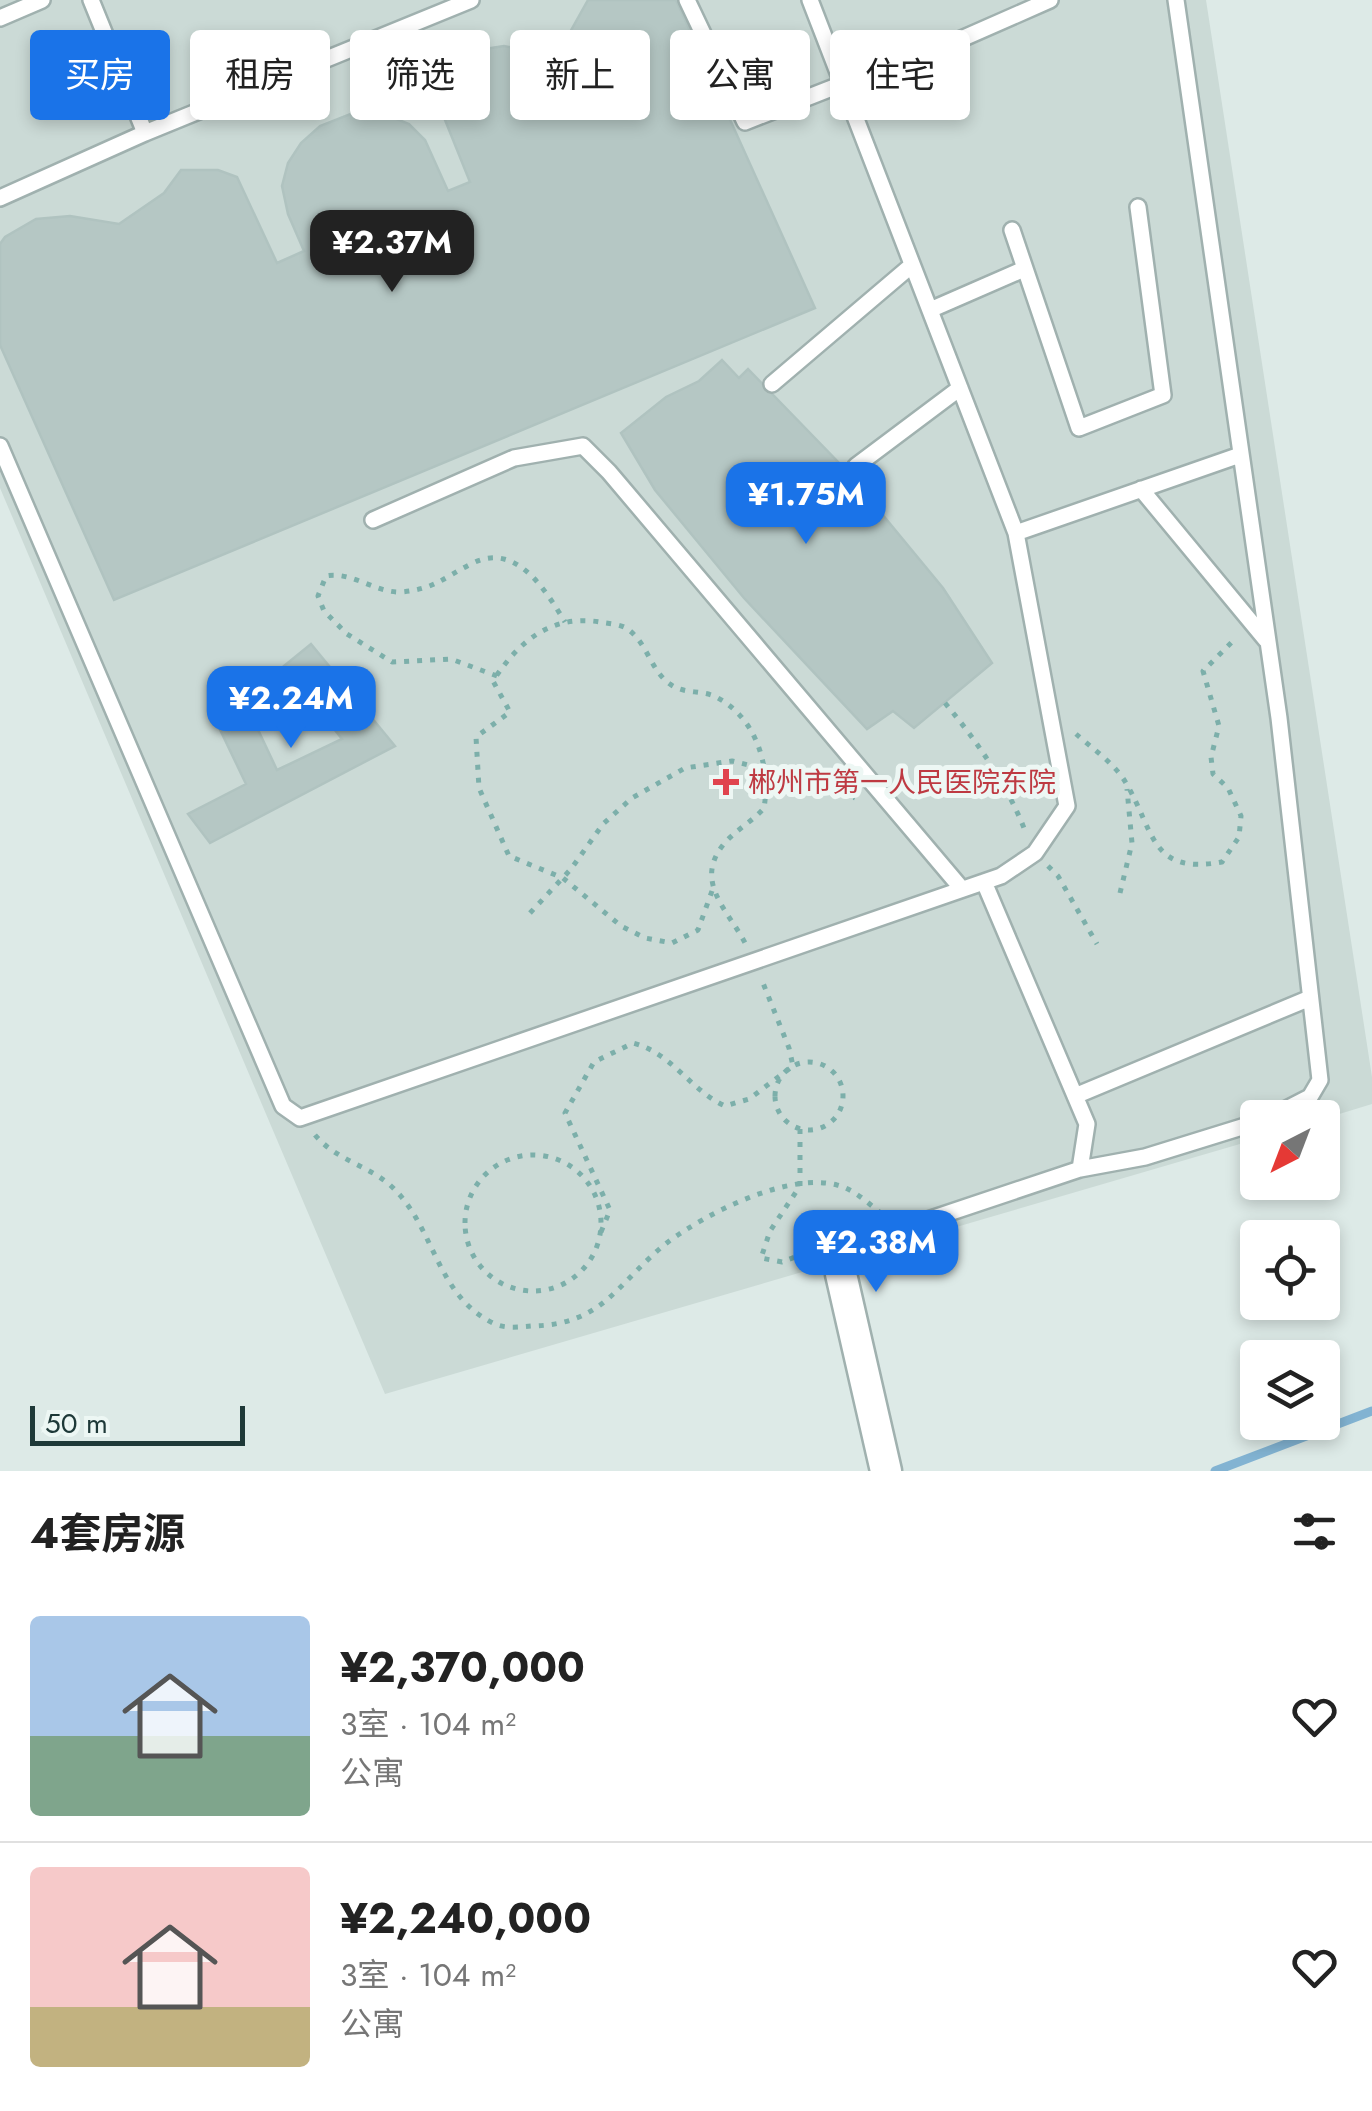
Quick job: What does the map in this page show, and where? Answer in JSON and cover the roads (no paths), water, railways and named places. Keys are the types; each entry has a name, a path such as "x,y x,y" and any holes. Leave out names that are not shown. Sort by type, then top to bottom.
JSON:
{"street":[{"path":"843,1268 852,1328 886,1471"}],"lane":[{"path":"0,18 42,0"},
{"path":"91,0 145,133"},
{"path":"0,198 432,8 471,0"},
{"path":"688,0 745,122 830,89"},
{"path":"810,0 830,52"},
{"path":"970,35 1050,0"},
{"path":"1176,0 1268,641 1320,1080 1304,1100"},
{"path":"0,446 282,1106 300,1118 1001,876 1034,854 1067,806 1016,533 856,120"},
{"path":"1012,230 1079,428 1163,395 1138,207"},
{"path":"772,384 912,265"},
{"path":"930,310 1024,268"},
{"path":"856,466 960,388"},
{"path":"373,520 514,458 583,446 962,889"},
{"path":"1016,533 1240,455"},
{"path":"1141,489 1268,641"},
{"path":"984,882 1087,1124 1080,1169"},
{"path":"1075,1096 1310,998"},
{"path":"843,1268 850,1246 900,1228 1080,1169 1144,1157 1240,1128"}],"waterway":[{"path":"1215,1471 1372,1411"}],"place":[{"name":"郴州市第一人民医院东院","path":"726,782"}]}
